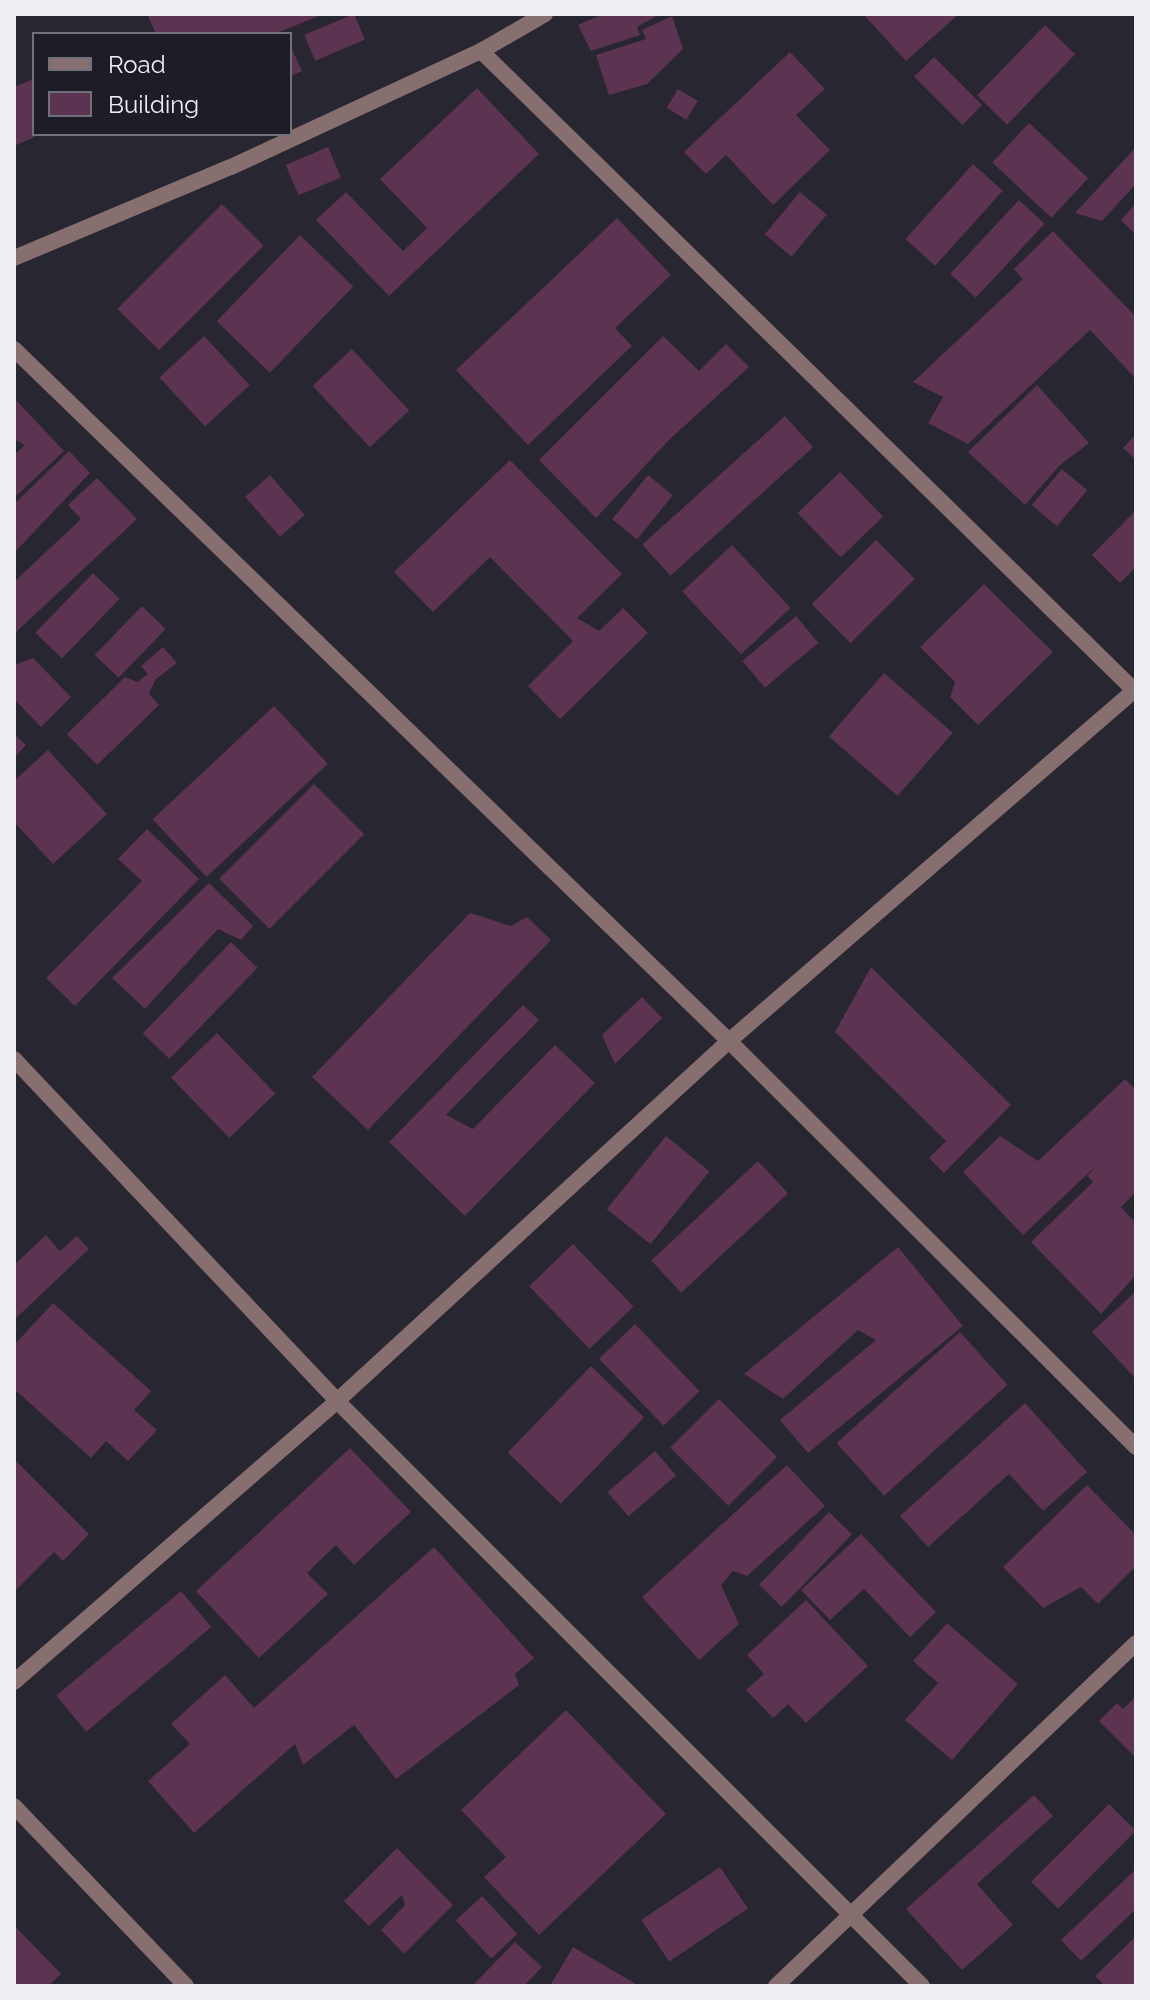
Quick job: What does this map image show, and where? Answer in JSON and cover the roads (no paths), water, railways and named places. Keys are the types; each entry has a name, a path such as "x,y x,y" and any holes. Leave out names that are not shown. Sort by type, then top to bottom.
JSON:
{"street":[{"path":"14,258 231,167 481,51 545,14"},
{"path":"14,1682 337,1401 729,1041 1136,691 481,51"},
{"path":"14,349 729,1041 1136,1447"},
{"path":"14,1059 337,1401 922,1986"},
{"path":"776,1986 1136,1643"},
{"path":"14,1806 186,1986"}]}
